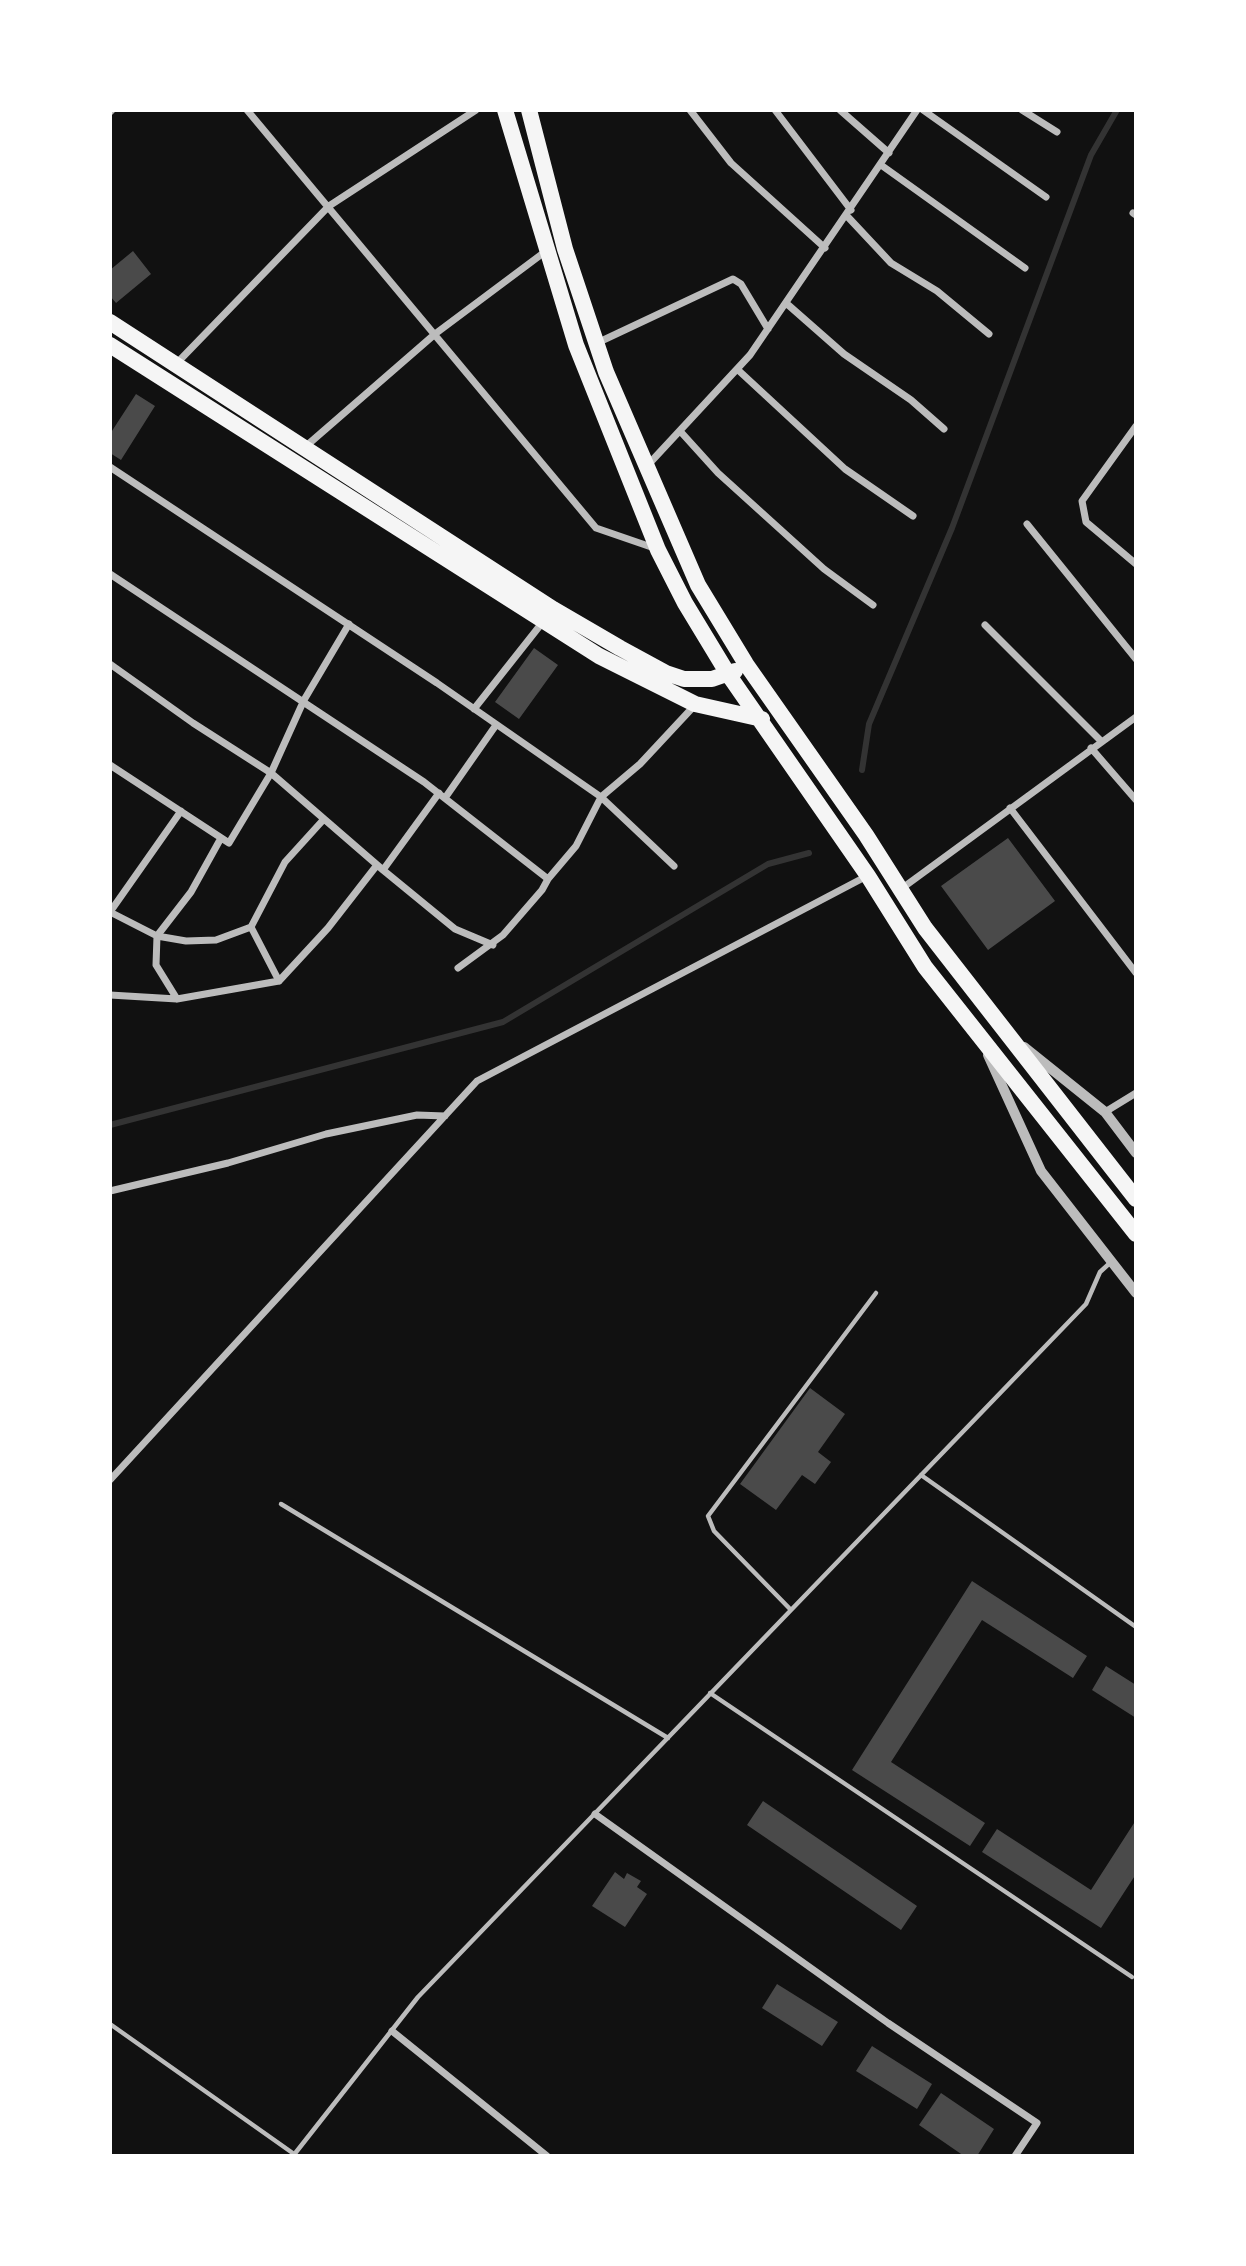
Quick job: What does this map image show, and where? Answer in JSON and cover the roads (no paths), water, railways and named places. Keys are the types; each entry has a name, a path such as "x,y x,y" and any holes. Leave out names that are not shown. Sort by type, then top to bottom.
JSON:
{"highway":[{"path":"505,110 576,345 659,550 685,603 757,718 868,876 925,967 1136,1234"},
{"path":"529,110 565,249 597,344 646,467 698,585 746,664 957,972 1136,1199"},
{"path":"110,322 553,609 666,673 697,681 728,674 746,664"},
{"path":"110,345 542,623 654,686 695,704 789,725"}],"street":[{"path":"247,110 596,528 659,550"},
{"path":"176,364 329,206 476,110"},
{"path":"690,110 731,163 825,248"},
{"path":"775,110 849,213 891,263 937,291 989,334"},
{"path":"840,110 889,153"},
{"path":"646,467 737,369 768,329 849,213 916,110"},
{"path":"923,110 1046,197"},
{"path":"1021,110 1057,132"},
{"path":"881,165 1025,268"},
{"path":"304,448 435,334 546,251"},
{"path":"597,344 733,278 741,284 768,329"},
{"path":"786,303 844,355 911,400 944,429"},
{"path":"737,369 845,469 913,516"},
{"path":"1136,426 1082,501 1086,522 1136,564"},
{"path":"680,430 718,473 824,569 873,605"},
{"path":"110,467 349,624 601,797 674,866"},
{"path":"1027,524 1136,659"},
{"path":"110,574 304,700 442,796 548,878"},
{"path":"474,709 542,623"},
{"path":"110,765 229,843 271,773 304,700 349,624"},
{"path":"985,625 1101,741"},
{"path":"110,664 193,723 271,773 455,929 493,945"},
{"path":"458,968 493,945 519,919 548,878 576,846 601,797 640,764 695,704"},
{"path":"901,889 1136,717"},
{"path":"110,995 177,999 279,981 442,796 496,724"},
{"path":"1091,748 1136,800"},
{"path":"1010,808 1136,973"},
{"path":"181,811 111,912 158,936 186,941 216,940 251,926 285,862 324,819"},
{"path":"177,999 156,965 158,936 191,892 221,838"},
{"path":"110,1480 477,1081 868,876"},
{"path":"251,926 279,981"},
{"path":"1002,1030 1105,1112 1136,1153"},
{"path":"983,1042 1041,1171 1136,1293"},
{"path":"1105,1112 1136,1093"},
{"path":"110,1191 228,1163 326,1134 416,1115 445,1116"},
{"path":"595,1814 888,2023 1037,2123 1015,2156"},
{"path":"392,2031 547,2156"}],"lane":[{"path":"110,2024 294,2155 392,2031 462,1950 1086,1304 1100,1272 1112,1262"},
{"path":"791,1610 714,1531 708,1516 876,1293"},
{"path":"921,1475 1136,1627"},
{"path":"281,1504 668,1738"},
{"path":"710,1693 1132,1977"}],"waterway":[{"path":"862,770 869,724 952,528 1091,155 1117,110"},
{"path":"110,1125 503,1022 768,864 809,853"}]}
